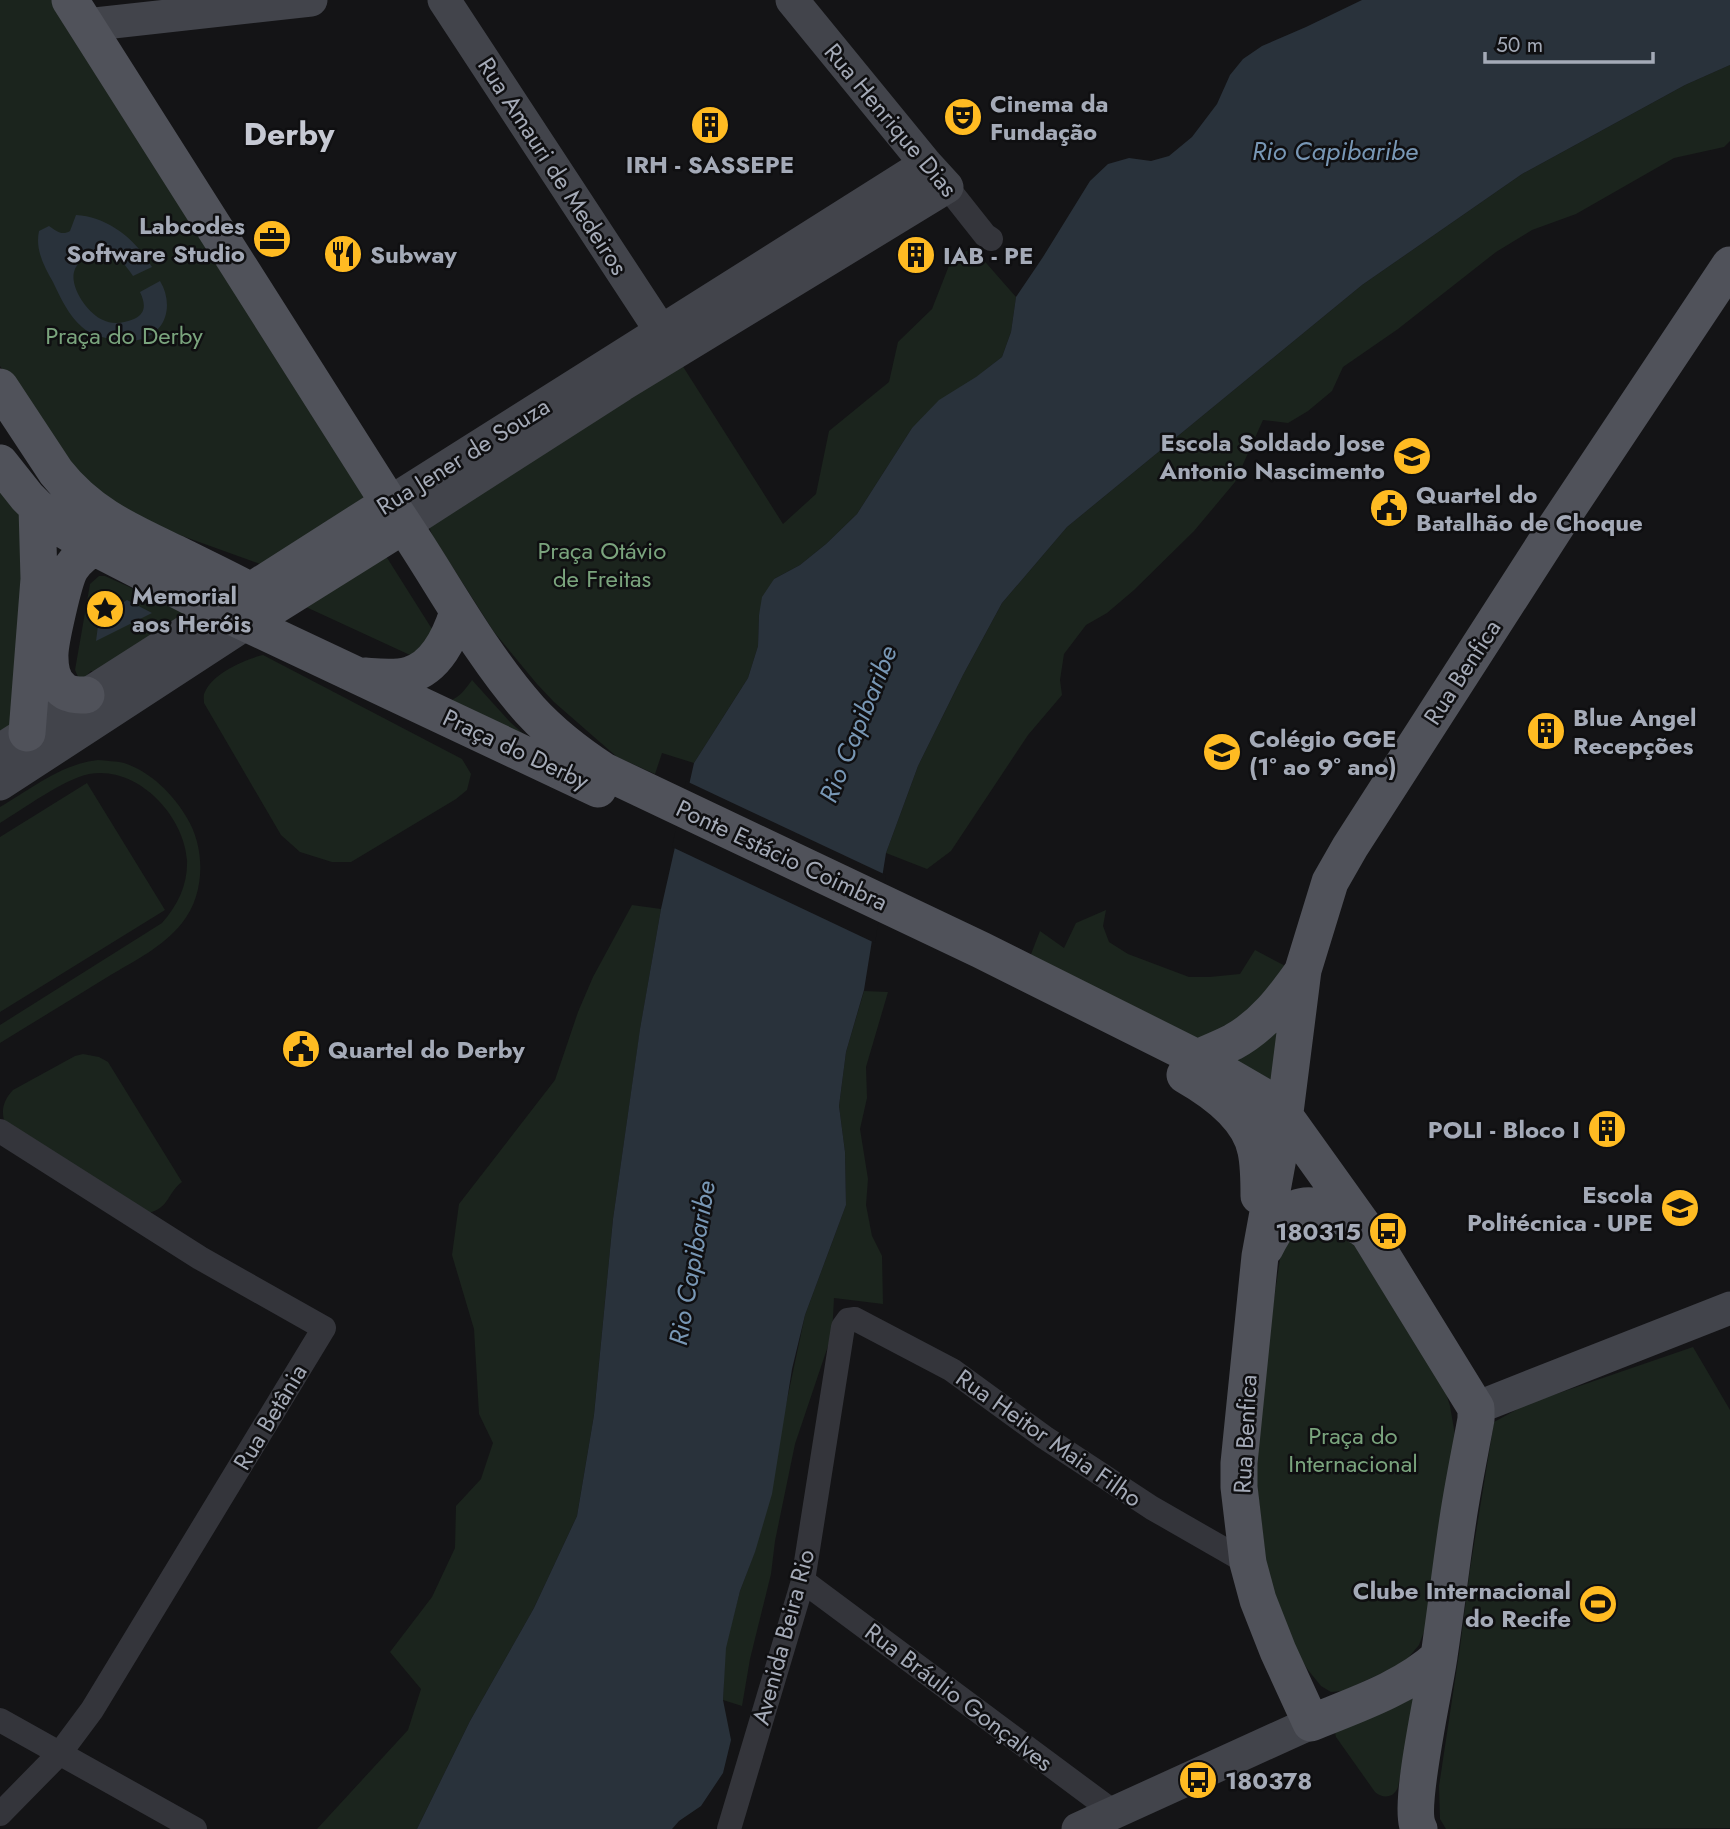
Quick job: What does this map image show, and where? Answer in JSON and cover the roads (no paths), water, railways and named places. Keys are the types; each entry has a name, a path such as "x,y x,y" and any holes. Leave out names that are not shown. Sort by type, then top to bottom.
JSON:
{"main road":[{"path":"78,13 311,0"},
{"name":"Rua Amauri de Medeiros","path":"444,0 661,331"},
{"name":"Rua Henrique Dias","path":"792,0 937,175"},
{"name":"Praça do Derby","path":"78,13 458,612 532,712 601,780"},
{"name":"Rua Jener de Souza","path":"396,514 661,331 937,175"},
{"name":"Rua Jener de Souza","path":"0,784 248,607 396,514 622,385 937,175"},
{"name":"Rua Benfica","path":"1311,1723 1258,1600 1248,1563 1239,1487 1239,1463 1260,1256 1284,1115 1303,970 1330,882 1350,847 1555,528 1730,265"},
{"name":"Praça do Derby","path":"0,387 66,484 86,504 122,528 361,676 601,780"},
{"name":"Praça do Derby","path":"0,463 27,497 66,531 95,547 248,607"},
{"path":"14,742 39,579 37,507"},
{"path":"86,695 62,690 51,671 50,655 65,579 81,557 95,547"},
{"name":"Rua Jener de Souza","path":"14,742 86,695 248,607"},
{"path":"361,676 407,676 419,671 429,664 451,635 458,612"},
{"name":"Ponte Estácio Coimbra","path":"601,780 953,948"},
{"path":"953,948 1197,1058 1259,1094 1284,1115 1367,1231 1476,1408 1417,1788 1415,1809 1419,1829"},
{"path":"953,948 1177,1071 1220,1098 1243,1122 1256,1150 1260,1256"},
{"path":"1197,1058 1234,1042 1266,1017 1279,1005 1303,970"},
{"path":"1260,1256 1281,1221 1303,1206 1331,1210 1367,1231"},
{"path":"1476,1408 1730,1308"},
{"path":"1078,1829 1311,1723 1372,1699 1425,1670 1439,1657"},
{"path":"1270,1742 1285,1725 1293,1703 1293,1684"}],"street":[{"name":"Rua Henrique Dias","path":"937,175 991,239"},
{"name":"Rua Betânia","path":"0,1131 200,1258 324,1328 92,1710 60,1753 0,1814"},
{"name":"Rua Heitor Maia Filho","path":"848,1320 855,1319 952,1370 1044,1437 1141,1501 1248,1563"},
{"name":"Avenida Beira Rio","path":"729,1829 803,1581 843,1327 848,1320"},
{"name":"Rua Bráulio Gonçalves","path":"803,1581 1115,1813"},
{"path":"0,1720 195,1829"}],"water":[{"name":"Rio Capibaribe","path":"1362,0 1730,0 1730,65 1685,85 1522,174 1362,285 1067,527 1002,603 918,766 886,853 864,990 846,1052 839,1106 845,1152 846,1205 805,1315 792,1369 772,1494 740,1591 726,1648 723,1700 731,1740 723,1773 701,1806 672,1829 417,1829 470,1721 534,1608 577,1516 594,1415 613,1219 640,1029 661,909 694,763 748,678 758,646 762,597 774,579 800,565 857,514 912,428 939,400 1002,357 1011,332 1016,297 1090,181 1108,164 1129,158 1151,161 1169,156 1192,137 1217,104 1230,75 1243,59 1262,46"},
{"path":"76,215 110,225 130,239 152,267 133,276 115,256 103,253 91,255 80,262 73,278 77,293 86,306 97,317 114,323 127,322 138,317 144,307 140,292 160,281 167,299 167,308 161,325 148,337 126,341 96,335 82,327 65,306 44,264 38,238 39,231 49,226 62,233 70,231"},
{"path":"127,600 152,613 96,641 99,618"}],"place":[{"name":"Cinema da Fundação","path":"963,117"},
{"name":"IRH - SASSEPE","path":"710,125"},
{"name":"Labcodes Software Studio","path":"272,239"},
{"name":"Subway","path":"343,254"},
{"name":"IAB - PE","path":"916,255"},
{"name":"Escola Soldado Jose Antonio Nascimento","path":"1412,456"},
{"name":"Quartel do Batalhão de Choque","path":"1389,508"},
{"name":"Memorial aos Heróis","path":"105,609"},
{"name":"Blue Angel Recepções","path":"1546,731"},
{"name":"Colégio GGE (1º ao 9º ano)","path":"1222,752"},
{"name":"Quartel do Derby","path":"301,1049"},
{"name":"POLI - Bloco I","path":"1607,1129"},
{"name":"Escola Politécnica - UPE","path":"1680,1208"},
{"name":"180315","path":"1388,1231"},
{"name":"Clube Internacional do Recife","path":"1598,1604"},
{"name":"180378","path":"1198,1780"}],"district":[{"name":"Derby","path":"289,134"}],"park label":[{"name":"Praça Otávio de Freitas","path":"602,564"},
{"name":"Praça do Internacional","path":"1353,1449"}]}
